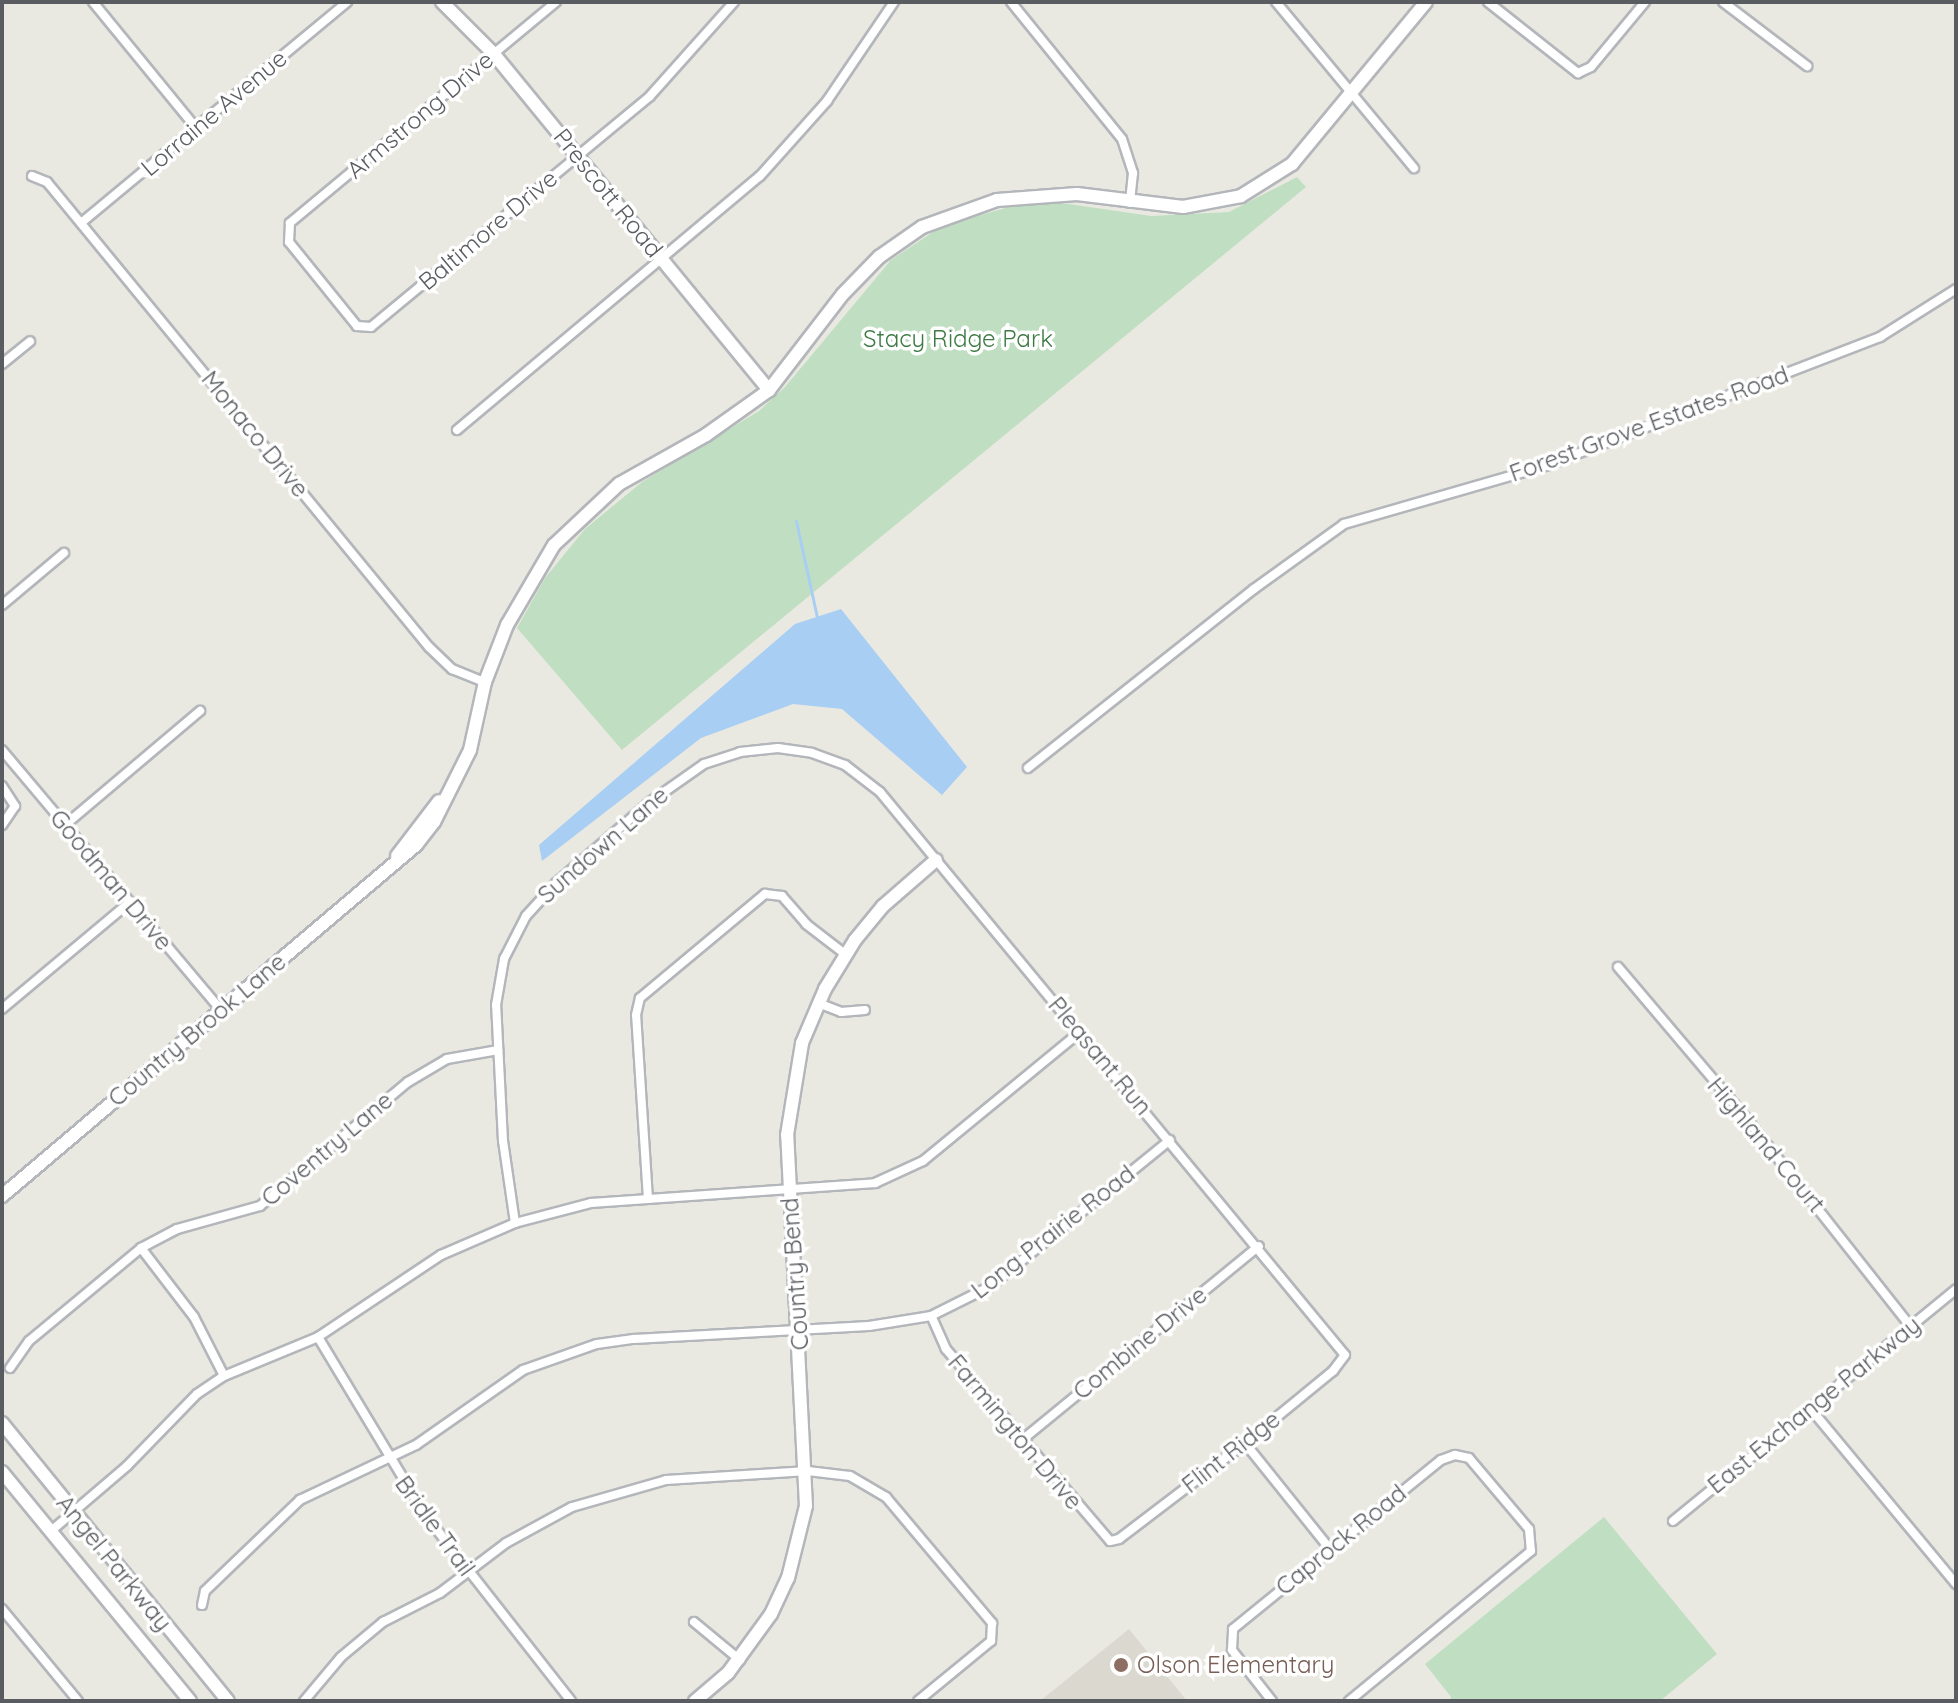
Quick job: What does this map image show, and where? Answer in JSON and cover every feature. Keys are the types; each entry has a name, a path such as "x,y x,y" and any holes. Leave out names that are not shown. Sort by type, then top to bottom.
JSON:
{"street":[{"path":"93,2 196,128"},
{"name":"Lorraine Avenue","path":"81,223 347,2"},
{"name":"Prescott Road","path":"442,2 493,53 769,390"},
{"name":"Armstrong Drive","path":"287,230 556,2"},
{"name":"Baltimore Drive","path":"287,230 289,242 354,323 368,328 671,78 734,2"},
{"path":"457,430 662,260 784,152 827,101 894,2"},
{"path":"1011,2 1122,139 1133,173 1130,203"},
{"path":"1276,2 1414,168"},
{"name":"Country Brook Lane","path":"2,1196 392,864 452,787 470,750 485,682 524,590 567,530 619,484 706,435 769,390 860,275 922,227 971,206 1023,195 1077,194 1130,203 1203,206 1259,187 1292,164 1426,2"},
{"path":"1488,2 1571,70 1582,73 1645,2"},
{"path":"1723,2 1807,66"},
{"name":"Monaco Drive","path":"32,176 47,182 429,647 452,669 485,682"},
{"name":"Forest Grove Estates Road","path":"1028,768 1254,589 1344,524 1548,465 1880,337 1956,289"},
{"path":"2,364 30,341"},
{"path":"2,605 64,553"},
{"path":"65,825 200,711"},
{"name":"Sundown Lane","path":"515,1223 498,1050 499,979 526,916 556,883 650,802 704,764 740,752 778,748 845,765"},
{"name":"Goodman Drive","path":"2,750 221,1010"},
{"name":"Pleasant Run","path":"845,765 880,792 1259,1246 1345,1355"},
{"path":"2,786 15,808 2,825"},
{"name":"Country Bend","path":"695,1701 740,1660 788,1578 801,1531 808,1471 789,1190 792,1087 818,1003 845,954 883,906 936,860"},
{"path":"648,1199 637,1006 646,991 730,920 771,893 782,896 806,924 845,954"},
{"path":"2,1009 130,902"},
{"name":"Highland Court","path":"1618,967 1764,1140 1910,1326"},
{"path":"818,1003 841,1012 865,1010"},
{"path":"51,1531 127,1466 181,1407 224,1376 318,1337 441,1255 515,1223 591,1203 875,1183 903,1173 1080,1032"},
{"name":"Coventry Lane","path":"10,1368 29,1341 141,1248 177,1229 260,1206 408,1082 447,1059 498,1050"},
{"name":"Long Prairie Road","path":"202,1605 205,1591 276,1518 300,1500 388,1461 495,1385 551,1358 634,1339 799,1330 931,1316 989,1287 1170,1140"},
{"name":"Combine Drive","path":"1022,1440 1259,1246"},
{"path":"141,1248 194,1317 224,1376"},
{"name":"East Exchange Parkway","path":"1673,1521 1956,1289"},
{"name":"Farmington Drive","path":"931,1316 946,1349 1110,1541"},
{"name":"Bridle Trail","path":"318,1337 388,1461 467,1573 571,1701"},
{"name":"Flint Ridge","path":"1110,1541 1119,1539 1245,1443 1333,1371 1345,1355"},
{"path":"1810,1408 1956,1584"},
{"name":"Angel Parkway","path":"2,1423 228,1701"},
{"path":"1245,1443 1330,1549"},
{"name":"Caprock Road","path":"1272,1701 1232,1650 1230,1636 1330,1549 1441,1460 1459,1455 1474,1463 1529,1529 1533,1543 1528,1556 1349,1701"},
{"path":"304,1701 359,1640 467,1573 525,1530 621,1490 666,1480 808,1471 850,1476 886,1497 995,1632 988,1645 918,1701"},
{"name":"Angel Parkway","path":"2,1472 190,1701"},
{"path":"2,1609 78,1701"},
{"path":"694,1622 740,1660"}],"shaded area":[{"name":"Olson Elementary","path":"1129,1629 1187,1701 1040,1701"}],"green space":[{"name":"Stacy Ridge Park","path":"1297,177 1306,187 622,750 517,628 545,578 585,529 642,482 759,411 785,387 891,260 942,226 1009,207 1055,202 1151,216 1229,212"},
{"path":"1604,1517 1717,1654 1660,1701 1449,1701 1451,1697 1425,1664"}],"water":[{"path":"841,609 967,767 942,795 842,709 793,704 701,738 542,861 539,845 795,624"}],"waterway":[{"path":"796,521 817,617"}],"place":[{"name":"Olson Elementary","path":"1121,1665"}]}
